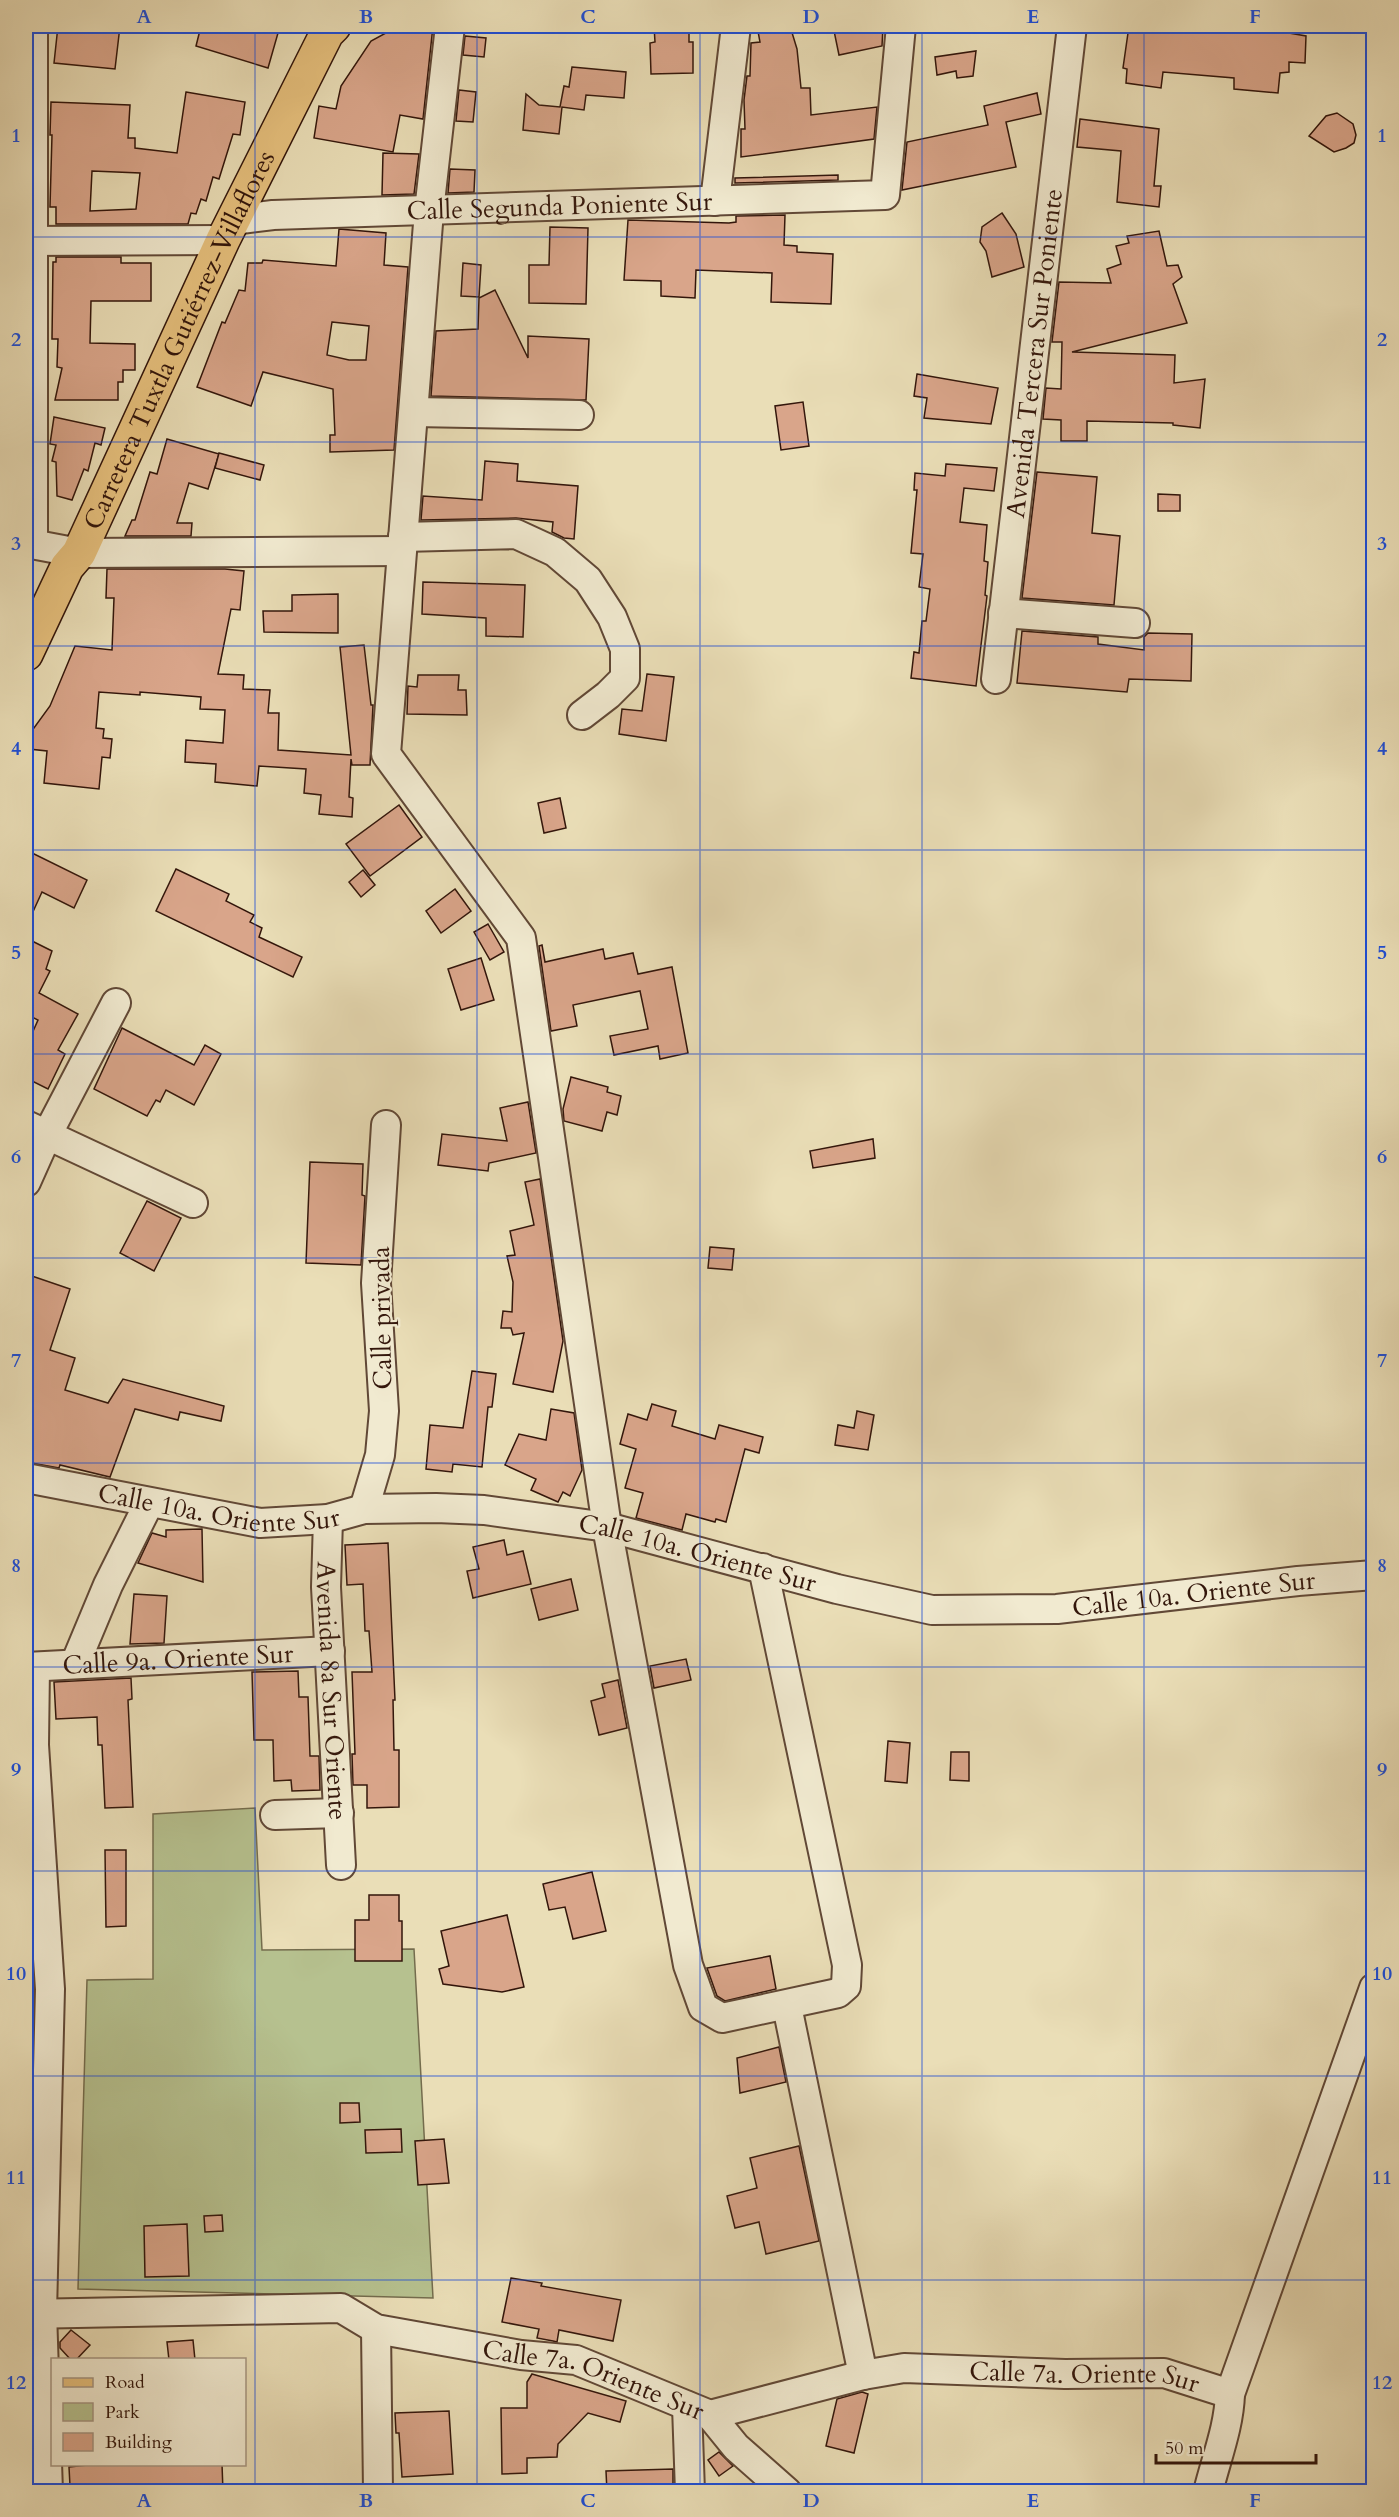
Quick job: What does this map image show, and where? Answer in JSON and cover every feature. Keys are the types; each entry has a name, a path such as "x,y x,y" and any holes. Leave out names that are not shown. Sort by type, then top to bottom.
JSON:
{"main road":[{"name":"Carretera Tuxtla Gutiérrez-Villaflores","path":"26,654 66,567 79,553 228,230 329,28"}],"street":[{"path":"33,26 29,543 79,553 402,544 516,534 555,552 588,580 612,617 625,650 625,678 582,715"},
{"path":"450,26 429,211 386,754 521,938 607,1527 688,1965 703,2007 722,2018 787,2006 838,1993 846,1986 847,1965 763,1568"},
{"path":"716,201 736,26"},
{"name":"Calle Segunda Poniente Sur","path":"30,241 228,230 273,215 885,195 901,26"},
{"name":"Avenida Tercera Sur Poniente","path":"996,679 1072,26"},
{"path":"414,412 579,415"},
{"path":"1004,614 1135,623"},
{"path":"26,1182 36,1130 116,1003"},
{"name":"Calle privada","path":"364,1509 380,1455 384,1411 376,1283 386,1125"},
{"path":"36,1130 193,1203"},
{"name":"Calle 10a. Oriente Sur","path":"26,1478 261,1523 328,1519 364,1509 436,1508 484,1510 607,1527 837,1588 932,1610 1057,1609 1298,1581 1374,1575"},
{"path":"75,1664 108,1586 149,1503"},
{"name":"Avenida 8a Sur Oriente","path":"328,1519 326,1587 341,1865"},
{"name":"Calle 9a. Oriente Sur","path":"30,1667 330,1651"},
{"path":"30,1667 34,1745 38,1990 34,2313 48,2492"},
{"path":"275,1815 339,1813"},
{"path":"1208,2492 1226,2427 1230,2394 1374,1988"},
{"path":"787,2006 862,2375"},
{"name":"Calle 7a. Oriente Sur","path":"34,2313 341,2308 376,2329 520,2355 576,2360 698,2411 904,2368 1065,2374 1164,2373 1230,2394"},
{"path":"376,2329 378,2492"},
{"path":"690,2492 698,2411"},
{"path":"698,2411 787,2492"}],"green space":[{"path":"255,1808 262,1950 414,1949 433,2298 78,2289 87,1980 153,1979 153,1814"}],"building":[{"path":"58,26 120,26 115,69 54,63"},
{"path":"201,26 280,26 268,68 196,46"},
{"path":"433,26 423,119 400,115 393,152 314,138 319,106 336,109 341,86 371,41 395,28"},
{"path":"654,26 689,26 689,42 693,42 693,73 651,74 650,43 655,42"},
{"path":"757,26 790,26 797,49 801,88 810,88 811,115 877,107 874,139 741,157 741,129 745,129 744,100 747,76 750,76 751,43 760,42"},
{"path":"833,26 883,26 882,46 839,55"},
{"path":"1129,26 1255,26 1306,36 1305,63 1289,62 1289,72 1280,73 1278,93 1234,89 1234,78 1163,72 1161,88 1126,83 1127,69 1123,68"},
{"path":"465,36 486,38 484,57 463,55"},
{"path":"976,51 973,76 957,78 956,71 937,75 935,57"},
{"path":"572,67 626,72 624,98 586,95 584,110 562,107 559,134 523,130 526,94 539,105 560,107 564,86 569,87"},
{"path":"459,90 476,92 473,122 456,121"},
{"path":"186,92 245,102 240,135 233,134 219,179 213,177 206,201 201,199 196,214 191,213 188,224 56,224 56,207 50,207 51,102 130,105 128,138 135,138 135,148 177,153","holes":["92,171 140,173 136,209 90,211"]},
{"path":"1037,93 1041,114 1006,122 1016,167 902,190 907,142 988,125 984,106"},
{"path":"1337,113 1353,124 1356,135 1354,143 1334,152 1309,136 1326,116"},
{"path":"1080,119 1159,129 1154,186 1161,186 1159,207 1117,202 1121,151 1077,147"},
{"path":"383,153 419,154 414,194 382,195"},
{"path":"450,169 475,170 474,192 448,193"},
{"path":"838,175 838,180 735,183 735,178"},
{"path":"1002,213 1016,234 1024,267 992,277 986,251 980,242 982,227"},
{"path":"785,215 784,245 797,246 797,252 833,254 831,304 771,302 772,273 696,270 695,298 661,296 661,281 624,280 628,220 729,223 736,222 736,216"},
{"path":"550,227 588,228 586,304 529,303 529,265 549,265"},
{"path":"339,229 386,233 384,265 408,267 394,450 330,452 330,435 335,435 333,389 263,372 251,406 197,387 222,322 225,323 239,290 245,291 248,263 262,263 263,260 336,266","holes":["332,322 369,326 366,360 349,360 327,355"]},
{"path":"1159,231 1167,266 1178,265 1182,277 1173,284 1187,323 1072,352 1175,355 1174,383 1205,379 1200,428 1173,425 1173,423 1087,421 1087,441 1061,441 1061,420 1043,419 1046,388 1061,389 1062,342 1052,342 1059,282 1111,283 1107,269 1121,264 1116,246 1129,243 1127,236"},
{"path":"56,257 121,257 121,263 151,263 151,301 91,301 90,343 135,344 135,370 123,370 123,382 118,382 118,400 55,400 62,368 57,367 58,339 52,339 53,262 56,262"},
{"path":"463,263 481,265 479,297 461,296"},
{"path":"495,290 528,358 528,336 589,339 586,400 431,396 436,331 478,329 479,298"},
{"path":"917,374 998,388 991,424 924,418 927,398 914,396"},
{"path":"803,402 809,446 781,450 775,406"},
{"path":"54,417 105,428 101,445 95,443 88,471 84,469 72,500 57,496 56,462 52,461 56,445 50,444"},
{"path":"167,439 219,454 208,489 189,483 177,523 192,523 191,536 125,536 132,520 135,520 150,472 157,474"},
{"path":"219,453 264,465 260,480 215,468"},
{"path":"485,461 518,464 517,481 578,486 574,539 564,538 552,532 553,522 516,518 421,520 423,496 482,500"},
{"path":"946,464 997,468 994,491 964,488 960,522 987,525 984,561 988,562 985,595 987,596 976,686 911,678 914,652 919,653 922,621 926,621 930,589 919,587 923,554 911,553 917,490 914,490 915,473 945,476"},
{"path":"1037,472 1097,477 1092,533 1120,536 1114,605 1022,598"},
{"path":"1158,494 1180,495 1180,511 1158,511"},
{"path":"107,569 244,571 240,610 231,609 218,674 244,675 243,689 270,690 268,713 279,713 278,750 351,755 340,647 364,645 371,705 373,705 370,765 352,765 351,759 349,797 353,798 352,817 319,814 321,795 304,793 306,769 259,766 257,786 215,782 216,764 185,762 186,740 223,743 225,710 200,709 201,697 140,692 140,695 99,692 96,728 104,729 103,738 112,739 110,758 102,757 99,789 44,783 47,751 29,749 31,732 50,706 75,646 112,650 114,598 106,598"},
{"path":"423,582 525,585 523,637 486,636 486,618 422,614"},
{"path":"338,594 338,633 264,632 263,611 292,611 292,595"},
{"path":"1022,631 1098,637 1098,644 1144,650 1144,637 1148,633 1192,634 1191,681 1129,679 1127,692 1017,683"},
{"path":"647,674 674,677 666,741 619,734 622,709 642,711"},
{"path":"418,675 459,675 458,690 466,690 467,715 407,714 408,686 417,687"},
{"path":"560,798 566,828 544,833 538,803"},
{"path":"399,805 422,837 370,876 346,844"},
{"path":"26,850 87,880 74,908 42,892 26,927"},
{"path":"176,869 229,894 226,901 254,915 250,922 262,928 259,937 302,957 293,977 156,911"},
{"path":"363,870 375,885 361,897 349,882"},
{"path":"455,889 471,911 441,933 426,911"},
{"path":"488,924 504,952 490,960 474,932"},
{"path":"26,938 52,951 46,969 50,971 39,993 78,1014 58,1050 65,1054 48,1089 26,1078 26,1047 38,1020 28,1015 26,1020"},
{"path":"542,945 545,962 603,949 605,959 633,953 638,974 672,967 688,1053 660,1059 658,1046 614,1055 610,1036 648,1029 640,991 573,1005 577,1026 551,1031 539,946"},
{"path":"481,958 494,1000 461,1010 448,969"},
{"path":"122,1028 194,1065 205,1045 221,1054 194,1105 166,1090 160,1102 156,1100 147,1116 94,1089"},
{"path":"571,1077 608,1087 607,1092 621,1096 617,1115 607,1112 602,1131 564,1121 563,1109"},
{"path":"528,1102 536,1153 489,1163 488,1171 438,1165 442,1134 507,1141 500,1108"},
{"path":"873,1139 875,1158 813,1168 810,1151"},
{"path":"310,1162 363,1164 362,1195 365,1196 361,1265 306,1263"},
{"path":"540,1179 563,1341 553,1392 513,1384 524,1333 513,1335 511,1328 501,1328 503,1311 512,1312 513,1282 507,1256 515,1255 510,1231 534,1225 525,1182"},
{"path":"147,1201 181,1218 154,1271 120,1253"},
{"path":"710,1247 734,1249 732,1270 708,1268"},
{"path":"26,1274 70,1289 50,1350 75,1358 65,1390 108,1403 123,1379 224,1406 221,1421 180,1412 178,1420 135,1409 110,1477 60,1465 59,1468 26,1462"},
{"path":"472,1371 496,1374 492,1407 488,1407 482,1467 453,1464 452,1472 426,1469 430,1425 463,1428"},
{"path":"652,1404 676,1411 672,1426 715,1439 719,1425 763,1437 759,1453 745,1449 726,1522 716,1519 715,1522 686,1514 682,1530 636,1518 643,1493 625,1488 636,1449 620,1444 628,1414 647,1420"},
{"path":"551,1409 574,1413 582,1470 570,1496 563,1492 558,1502 531,1490 536,1479 505,1465 519,1434 546,1440"},
{"path":"857,1411 874,1415 868,1450 835,1445 838,1425 854,1428"},
{"path":"202,1529 203,1582 138,1563 152,1533 166,1537 166,1530"},
{"path":"504,1540 507,1555 523,1551 531,1584 473,1598 467,1571 479,1569 473,1547"},
{"path":"388,1543 395,1700 393,1700 394,1750 399,1750 399,1807 367,1808 367,1785 353,1785 352,1754 355,1754 352,1672 372,1672 369,1631 365,1631 363,1584 347,1585 345,1545"},
{"path":"571,1579 578,1610 539,1620 531,1589"},
{"path":"134,1594 167,1596 164,1643 130,1644"},
{"path":"686,1659 691,1680 654,1688 650,1666"},
{"path":"298,1671 299,1697 308,1697 310,1756 319,1756 320,1790 292,1791 291,1780 274,1781 273,1740 254,1740 252,1672"},
{"path":"131,1678 132,1699 128,1700 133,1807 105,1808 102,1745 98,1745 97,1717 56,1719 54,1682"},
{"path":"618,1680 627,1728 599,1735 591,1701 605,1697 602,1684"},
{"path":"888,1741 910,1743 907,1783 885,1781"},
{"path":"951,1752 969,1752 969,1781 950,1780"},
{"path":"105,1850 126,1850 126,1926 106,1927"},
{"path":"592,1872 606,1931 573,1939 565,1907 549,1910 543,1884"},
{"path":"369,1895 399,1895 399,1921 402,1921 402,1961 355,1961 355,1920 369,1920"},
{"path":"507,1915 524,1987 502,1992 443,1984 439,1969 449,1966 441,1931"},
{"path":"770,1956 776,1989 725,2001 717,1996 707,1968"},
{"path":"779,2047 786,2082 740,2093 737,2058"},
{"path":"340,2103 359,2103 360,2122 340,2123"},
{"path":"401,2129 402,2152 366,2153 365,2130"},
{"path":"444,2139 449,2183 418,2185 415,2141"},
{"path":"799,2146 819,2241 766,2254 759,2222 735,2228 727,2196 757,2188 750,2158"},
{"path":"222,2215 223,2231 205,2232 204,2216"},
{"path":"187,2224 189,2276 145,2277 144,2226"},
{"path":"511,2278 542,2283 541,2286 621,2300 613,2341 559,2330 557,2342 537,2338 539,2329 502,2322"},
{"path":"71,2330 90,2345 78,2358 69,2358 60,2348 60,2342"},
{"path":"193,2340 195,2358 169,2358 167,2342"},
{"path":"532,2374 626,2401 620,2422 588,2413 558,2444 557,2457 527,2458 527,2473 502,2474 501,2408 527,2408 527,2382"},
{"path":"862,2392 868,2394 854,2453 826,2446 837,2399"},
{"path":"449,2411 453,2474 402,2477 399,2433 396,2433 395,2413"},
{"path":"719,2452 733,2466 719,2476 708,2460"},
{"path":"222,2466 223,2492 96,2492 96,2484 70,2486 69,2467"},
{"path":"673,2469 673,2492 607,2492 606,2471"}]}
